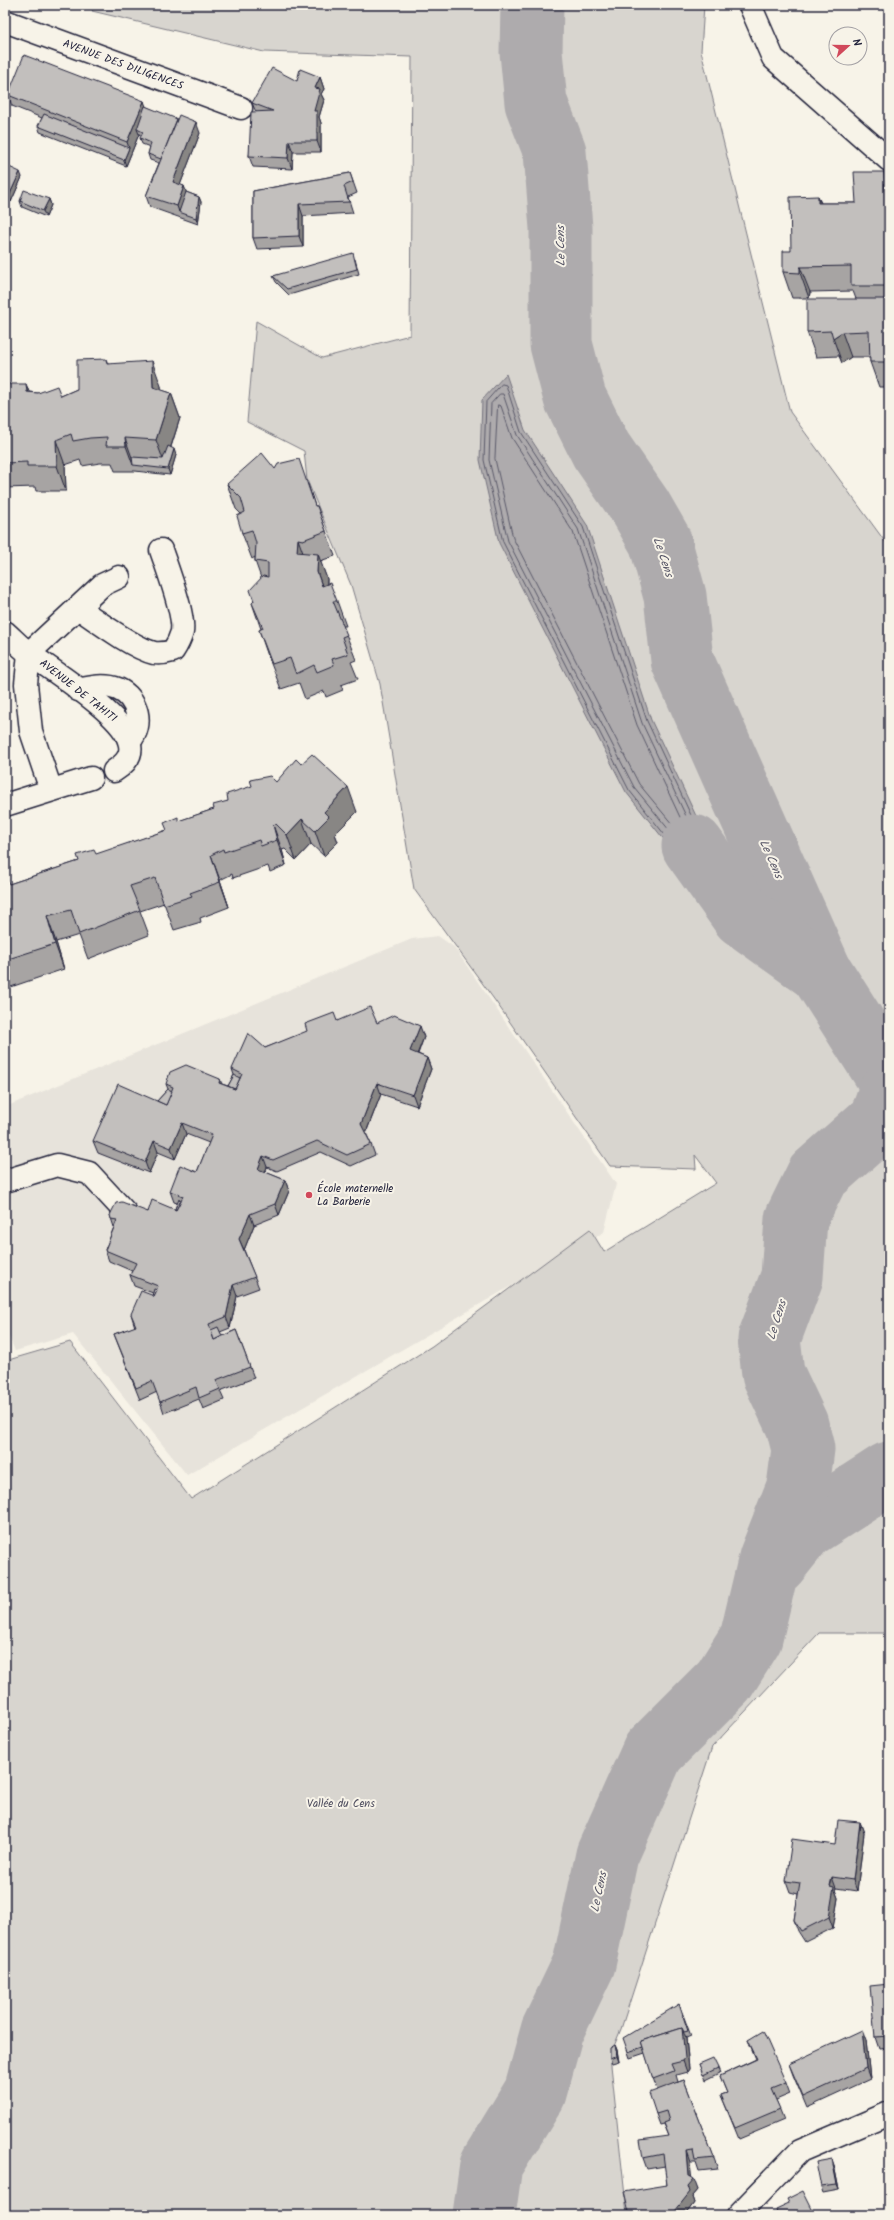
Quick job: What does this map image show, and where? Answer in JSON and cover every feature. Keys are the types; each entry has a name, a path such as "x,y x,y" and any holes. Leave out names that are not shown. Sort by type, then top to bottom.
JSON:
{"street":[{"path":"750,5 773,58 889,160"},
{"name":"AVENUE DES DILIGENCES","path":"5,21 241,108"},
{"path":"78,608 136,645 152,653 162,654 173,651 178,644 182,631 181,617 161,550"},
{"name":"AVENUE DE TAHITI","path":"51,790 30,723 26,684 29,653 102,585 119,577"},
{"name":"AVENUE DE TAHITI","path":"5,632 29,653 117,720 130,741 128,759 123,765 114,771"},
{"path":"5,805 91,778"},
{"path":"5,1181 57,1165 89,1173 126,1213"},
{"path":"738,2215 800,2151 889,2113"}],"shaded area":[{"name":"École maternelle La Barberie","path":"438,936 454,947 616,1184 604,1232 187,1475 73,1334 15,1351 5,1327 5,1107 412,939"}],"green space":[{"name":"Vallée du Cens","path":"96,5 704,5 701,51 790,412 889,547 889,1633 819,1633 712,1747 621,2029 610,2056 627,2215 5,2215 5,1361 70,1342 191,1499 432,1346 590,1229 604,1252 716,1183 695,1155 696,1169 610,1166 496,1002 414,889 380,684 351,585 307,480 304,451 247,422 256,321 322,358 410,335 412,57 264,52 92,11"}],"water":[{"path":"506,374 525,430 587,525 651,720 743,916 714,902 626,792 499,543 480,460 482,400"}],"building":[{"path":"24,55 144,101 127,142 8,95"},
{"path":"272,68 297,81 300,69 320,77 315,88 320,89 314,111 317,111 317,141 289,141 288,158 249,156 251,112 273,111 252,103"},
{"path":"145,106 177,119 161,159 148,154 151,143 140,138 143,132 137,129"},
{"path":"44,114 129,148 124,160 38,126"},
{"path":"179,115 196,122 173,182 184,186 177,206 146,196"},
{"path":"5,165 20,172 9,196 5,195"},
{"path":"854,172 884,172 886,205 886,286 851,286 851,266 800,267 800,273 783,272 783,251 791,251 790,197 818,196 818,203 856,203"},
{"path":"350,173 353,182 344,186 349,202 299,204 299,236 253,238 253,191"},
{"path":"24,190 49,199 43,211 20,201"},
{"path":"186,192 199,197 196,218 179,212"},
{"path":"353,253 357,269 287,289 273,276"},
{"path":"807,299 889,299 889,362 870,362 869,331 842,332 833,338 831,331 807,332"},
{"path":"106,359 107,364 152,361 153,387 171,393 156,440 125,438 126,446 106,446 107,437 73,441 71,434 56,440 57,466 27,466 27,462 5,463 5,393 7,393 8,384 26,384 27,392 38,393 57,386 61,396 77,389 77,360"},
{"path":"889,408 889,415 886,414"},
{"path":"168,446 174,449 168,469 133,465 132,457 163,459"},
{"path":"262,453 275,469 278,464 299,459 315,506 317,506 326,531 303,540 298,539 297,552 318,554 317,572 322,586 330,583 337,601 333,601 347,635 342,637 348,654 332,659 334,665 317,672 314,665 296,674 290,658 272,664 259,630 263,628 252,603 254,601 250,590 263,576 268,577 268,563 255,561 256,543 252,530 242,533 237,516 245,512 241,498 227,484"},
{"path":"312,754 348,787 324,812 329,817 315,831 302,819 287,835 276,824 273,825 277,840 261,846 259,840 224,852 223,849 211,855 220,882 190,893 192,896 164,905 155,878 130,886 140,910 79,934 71,910 47,916 55,944 5,960 5,878 7,877 9,884 79,861 77,855 94,850 96,854 167,830 164,823 178,817 178,821 214,809 213,805 228,801 227,794 252,786 250,780 270,776 276,782 296,759 301,764"},
{"path":"370,1007 377,1023 394,1015 420,1026 410,1051 427,1058 413,1095 377,1083 361,1124 371,1144 347,1155 317,1141 273,1160 263,1156 258,1169 285,1180 275,1204 250,1214 239,1239 255,1277 233,1285 226,1317 209,1324 214,1340 236,1330 250,1367 216,1380 220,1389 199,1398 196,1387 160,1402 152,1381 136,1388 114,1334 136,1326 131,1314 141,1291 154,1296 158,1286 130,1275 136,1263 105,1250 117,1220 111,1219 110,1215 116,1203 122,1202 148,1212 152,1200 176,1210 183,1196 170,1191 180,1165 197,1172 212,1135 182,1123 171,1148 154,1141 145,1162 93,1141 118,1084 166,1105 173,1087 166,1084 170,1072 186,1065 220,1079 219,1083 235,1089 242,1074 232,1069 248,1033 265,1048 307,1031 305,1024 334,1013 337,1021"},
{"path":"234,1075 240,1078 235,1089 228,1086"},
{"path":"168,1089 172,1091 166,1105 157,1101"},
{"path":"179,1199 181,1200 176,1210 175,1209"},
{"path":"154,1289 157,1290 154,1296 152,1296"},
{"path":"218,1327 222,1336 214,1340 211,1330"},
{"path":"838,1820 860,1822 853,1880 832,1877 830,1886 834,1887 829,1917 801,1931 794,1920 800,1883 786,1881 792,1839 835,1845"},
{"path":"889,1984 889,2036 875,2037 870,1986"},
{"path":"679,2004 688,2031 684,2032 682,2028 641,2041 643,2047 628,2052 623,2038"},
{"path":"682,2028 685,2058 683,2061 671,2064 674,2071 653,2079 641,2041"},
{"path":"862,2030 866,2068 803,2097 789,2064"},
{"path":"763,2031 786,2083 771,2089 780,2109 735,2128 721,2095 727,2093 720,2076 757,2059 748,2040"},
{"path":"615,2045 617,2056 610,2059 610,2048"},
{"path":"713,2058 718,2068 703,2075 699,2064"},
{"path":"684,2080 714,2158 695,2160 693,2150 686,2151 688,2175 694,2179 688,2186 690,2192 672,2215 631,2215 624,2192 667,2185 663,2154 643,2158 640,2140 669,2136 664,2123 669,2121 666,2111 656,2114 649,2093"},
{"path":"832,2159 837,2185 821,2187 816,2162"},
{"path":"803,2191 815,2215 778,2215 776,2209 789,2203 787,2199"}],"waterway":[{"name":"Le Cens","path":"532,5 531,52 536,103 555,152 561,228 561,344 575,398 601,450 641,508 660,541 675,596 682,660 821,972 889,1079"},
{"path":"693,846 743,916 821,972"},
{"name":"Le Cens","path":"484,2215 491,2165 535,2093 552,2031 584,1964 607,1855 653,1752 724,1681 751,1638 770,1558 798,1487 803,1449 797,1425 773,1374 769,1339 792,1277 796,1219 817,1176 880,1120 889,1094"},
{"name":"Le Cens","path":"776,1563 804,1528 889,1473"}],"place":[{"name":"École maternelle La Barberie","path":"309,1195"}]}
